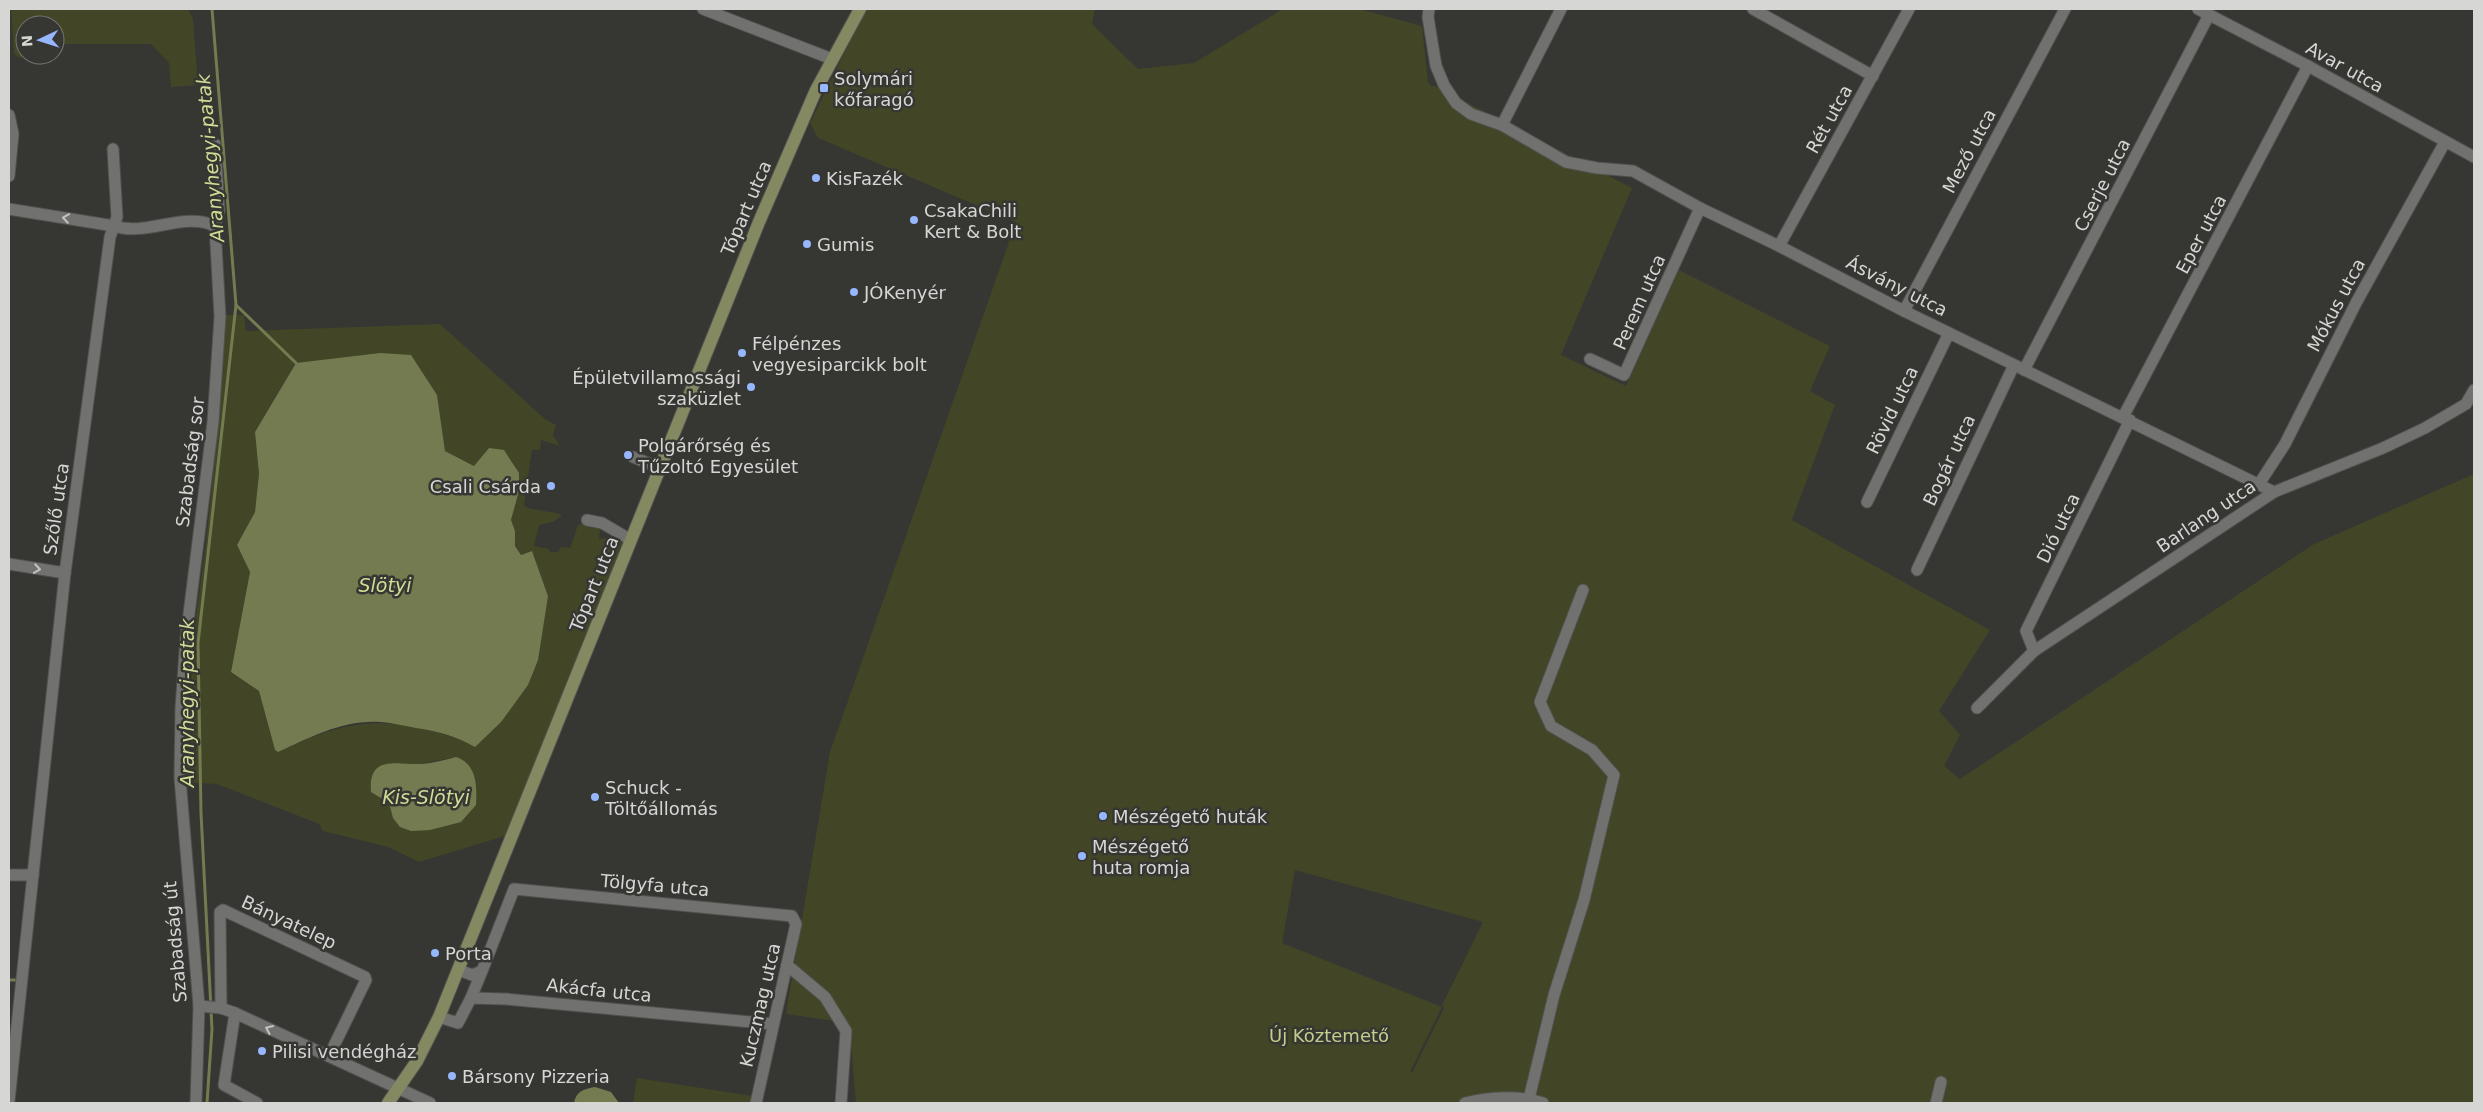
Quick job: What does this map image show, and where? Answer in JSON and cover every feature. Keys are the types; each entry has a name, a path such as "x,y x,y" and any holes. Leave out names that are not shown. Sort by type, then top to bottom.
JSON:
{"main road":[{"name":"Tópart utca","path":"400,1088 439,1017 459,970 759,222 816,90 860,9"},
{"path":"388,1103 400,1088"}],"street":[{"path":"703,9 832,59"},
{"name":"Ásvány utca","path":"1429,9 1428,17 1436,66 1444,85 1456,103 1471,114 1502,125 1566,162 1634,171 1700,208 1780,246 1949,333 2274,492"},
{"path":"1502,125 1561,9"},
{"path":"1753,9 1873,76"},
{"name":"Rét utca","path":"1780,246 1909,9"},
{"name":"Mező utca","path":"1904,310 2065,9"},
{"name":"Avar utca","path":"2198,9 2308,66 2474,158"},
{"name":"Cserje utca","path":"2024,370 2209,15"},
{"name":"Eper utca","path":"2126,419 2308,66"},
{"path":"9,115 13,134 9,176"},
{"name":"Mókus utca","path":"2258,484 2285,444 2356,303 2445,142"},
{"name":"Szabadság sor","path":"180,778 183,666 214,422 220,317 214,226 219,211 215,147"},
{"name":"Szőlő utca","path":"9,1101 65,573 110,237 117,217 113,149"},
{"name":"Perem utca","path":"1590,359 1624,375 1700,208"},
{"path":"9,209 114,226 128,230 198,221 214,226"},
{"name":"Rövid utca","path":"1867,502 1949,333"},
{"name":"Bogár utca","path":"1917,570 2014,365"},
{"name":"Barlang utca","path":"1977,708 2034,651 2274,492 2383,448 2425,428 2466,404 2474,390"},
{"name":"Dió utca","path":"2034,651 2026,631 2126,419"},
{"path":"633,457 660,468"},
{"path":"587,520 602,523 631,540"},
{"path":"9,564 65,573"},
{"path":"1528,1101 1554,995 1584,900 1614,775 1592,750 1551,726 1540,702 1583,590"},
{"name":"Szabadság út","path":"180,778 200,1006 196,1103"},
{"path":"9,874 33,875"},
{"name":"Tölgyfa utca","path":"482,971 514,889 792,916"},
{"name":"Bányatelep","path":"219,1008 220,912 223,910 365,977 366,980 329,1056"},
{"name":"Kuczmag utca","path":"756,1103 796,924 792,916"},
{"path":"787,965 825,997 846,1031 841,1103"},
{"path":"459,970 472,975 482,971"},
{"path":"439,1017 458,1023 472,998 482,971"},
{"name":"Akácfa utca","path":"472,998 514,1000 773,1024"},
{"path":"200,1006 219,1008 235,1014 430,1103"},
{"path":"235,1014 224,1085 257,1103"},
{"path":"1936,1103 1941,1082"},
{"path":"1465,1103 1478,1100 1544,1103"}],"green space":[{"path":"11,9 188,9 193,19 198,85 171,87 169,63 151,44 65,44 65,15 15,15 14,54"},
{"name":"Új Köztemető","path":"866,9 1095,9 1092,24 1138,69 1194,63 1283,9 1359,9 1422,26 1428,82 1432,87 1433,85 1632,188 1561,355 1626,386 1679,270 1830,346 1810,391 1835,405 1792,520 1990,630 1939,711 1960,735 1944,766 1960,779 2314,544 2474,474 2474,1103 856,1103 849,1023 786,1014 830,752 1016,222 818,138 810,123","holes":["1295,870 1483,922 1442,1005 1444,1008 1412,1073 1410,1072 1442,1007 1282,943"]},
{"path":"225,315 244,315 246,331 440,324 545,419 556,425 553,435 560,446 541,440 540,450 532,450 524,505 528,508 561,514 561,516 553,522 539,525 534,546 549,549 550,552 558,552 561,547 570,548 578,525 601,520 599,539 617,536 624,541 505,836 419,862 388,847 323,831 319,824 217,784 184,782 186,691 205,551 219,418","holes":["380,353 437,395 445,451 475,466 489,448 519,491 511,520 515,531 515,546 521,555 532,551 548,596 463,740 412,726 369,724 348,726 327,732 278,752 275,750 259,691 231,672 250,572 237,545 255,512 259,474 255,432 295,364","456,757 393,818 389,803 371,792 421,764"]},
{"path":"637,1078 752,1096 750,1103 633,1103"}],"water":[{"name":"Slötyi","path":"380,353 411,355 437,395 445,451 474,466 489,448 504,450 519,473 519,491 511,520 515,531 515,546 521,555 532,551 548,596 538,660 528,685 501,722 475,747 439,732 390,723 368,722 354,723 328,730 278,752 275,750 259,691 231,672 250,572 237,545 255,512 259,474 255,432 296,363"},
{"name":"Kis-Slötyi","path":"456,757 463,760 472,770 476,783 476,805 461,822 430,830 411,831 400,827 393,818 389,803 371,792 371,780 374,772 386,764 425,764"},
{"path":"595,1087 611,1092 619,1103 574,1103 581,1091"}],"waterway":[{"name":"Aranyhegyi-patak","path":"207,1103 212,1029 201,813 198,643 236,305 212,9"},
{"name":"Aranyhegyi-patak","path":"236,305 296,363"},
{"path":"9,980 18,980"}],"place":[{"name":"Solymári kőfaragó","path":"824,88"},
{"name":"KisFazék","path":"816,178"},
{"name":"CsakaChili Kert & Bolt","path":"914,220"},
{"name":"Gumis","path":"807,244"},
{"name":"JÓKenyér","path":"854,292"},
{"name":"Félpénzes vegyesiparcikk bolt","path":"742,353"},
{"name":"Épületvillamossági szaküzlet","path":"751,387"},
{"name":"Polgárőrség és Tűzoltó Egyesület","path":"628,455"},
{"name":"Csali Csárda","path":"551,486"},
{"name":"Schuck - Töltőállomás","path":"595,797"},
{"name":"Mészégető huták","path":"1103,816"},
{"name":"Mészégető huta romja","path":"1082,856"},
{"name":"Porta","path":"435,953"},
{"name":"Pilisi vendégház","path":"262,1051"},
{"name":"Bársony Pizzeria","path":"452,1076"}]}
